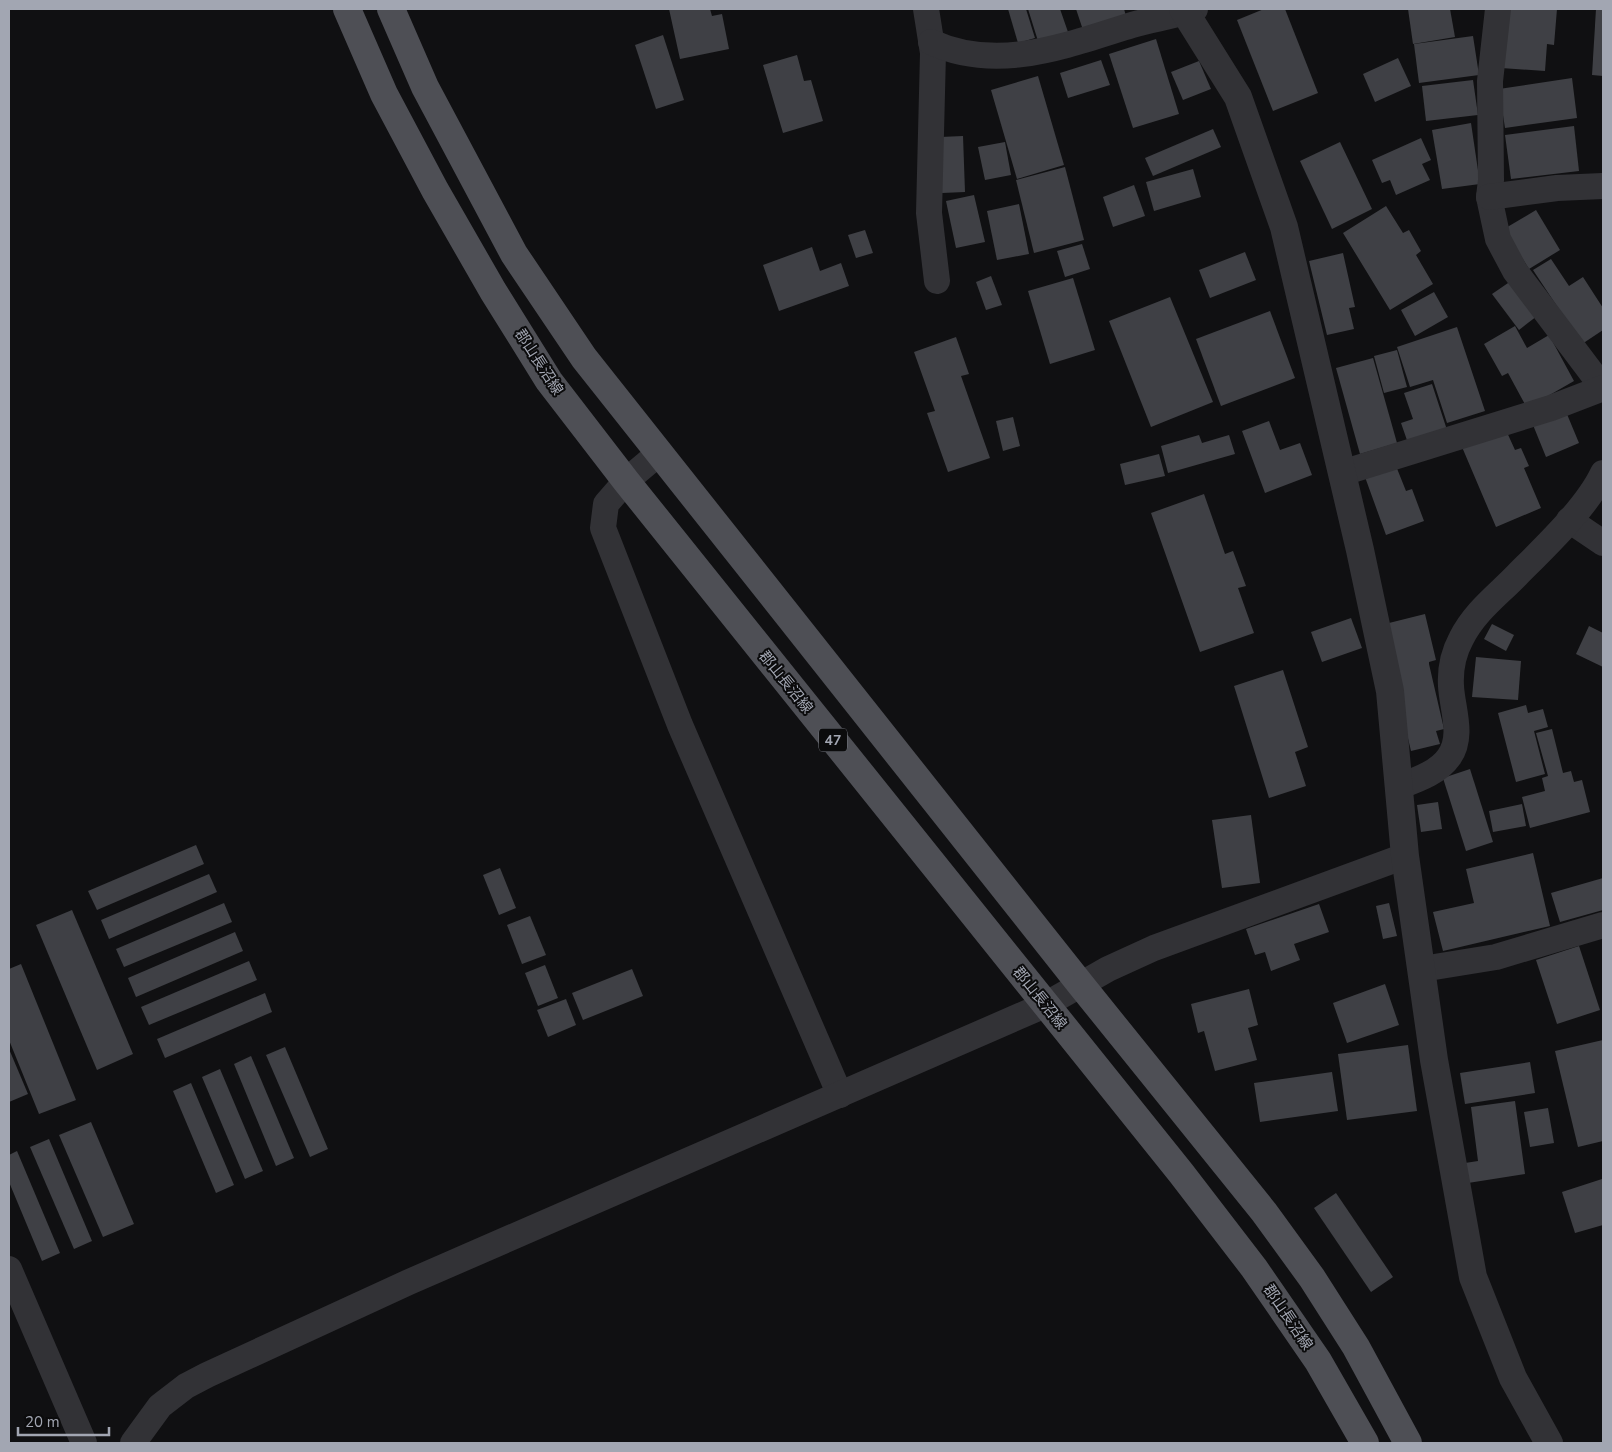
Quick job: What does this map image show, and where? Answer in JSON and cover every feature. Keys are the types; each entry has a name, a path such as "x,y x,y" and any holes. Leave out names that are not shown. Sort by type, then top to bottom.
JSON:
{"main road":[{"name":"郡山長沼線","path":"347,9 384,94 435,190 493,291 549,381 626,481 1254,1268 1318,1361 1365,1443"},
{"path":"391,9 425,87 514,254 584,358 658,454 1264,1212 1301,1263 1356,1347 1408,1443"}],"street":[{"path":"926,9 933,53 929,213 937,281"},
{"path":"1342,473 1542,411 1603,388 1515,271 1498,239 1489,197 1491,180 1490,81 1498,9"},
{"path":"931,42 956,52 986,56 1024,54 1065,47 1188,10 1238,98 1284,227 1342,473 1390,691 1398,787 1422,969 1452,1165 1473,1277 1513,1378 1545,1436"},
{"path":"1489,197 1557,188 1603,186"},
{"path":"658,454 626,481 606,504 603,528 680,725 840,1095"},
{"path":"1398,787 1434,771 1450,756 1456,730 1451,675 1456,649 1463,635 1483,607 1518,574 1589,497 1603,473"},
{"path":"1569,520 1603,542"},
{"path":"134,1443 160,1406 186,1386 207,1375 409,1282 1045,1005 1108,969 1154,948 1406,856"},
{"path":"1422,969 1496,957 1603,924"},
{"path":"9,1269 84,1443"}],"building":[{"path":"669,9 710,9 712,16 722,14 729,49 680,59"},
{"path":"1008,9 1026,9 1035,38 1018,43"},
{"path":"1028,9 1060,9 1068,32 1038,41"},
{"path":"1076,9 1124,9 1126,16 1083,30"},
{"path":"1264,9 1285,9 1318,93 1273,111 1237,20"},
{"path":"1408,9 1450,9 1455,37 1413,44"},
{"path":"1506,9 1557,9 1554,45 1547,44 1545,71 1501,68"},
{"path":"1596,9 1603,9 1603,76 1592,75"},
{"path":"663,35 684,100 656,109 635,45"},
{"path":"1473,36 1479,75 1419,83 1414,44"},
{"path":"1156,39 1179,114 1133,128 1109,54"},
{"path":"797,55 804,81 811,80 823,121 783,133 763,65"},
{"path":"1398,58 1411,86 1375,102 1363,74"},
{"path":"1101,60 1110,85 1068,98 1060,73"},
{"path":"1199,61 1211,89 1183,100 1171,72"},
{"path":"1038,76 1064,165 1017,179 991,90"},
{"path":"1572,78 1577,118 1505,128 1499,89"},
{"path":"1473,80 1478,115 1426,121 1422,86"},
{"path":"1471,123 1480,184 1442,189 1432,130"},
{"path":"1574,126 1579,171 1511,179 1505,135"},
{"path":"1213,129 1221,147 1153,176 1145,158"},
{"path":"963,136 965,192 942,193 940,137"},
{"path":"1421,138 1431,160 1422,164 1430,180 1396,195 1390,180 1382,183 1372,160"},
{"path":"1005,142 1011,175 985,180 978,147"},
{"path":"1340,142 1372,209 1332,229 1300,161"},
{"path":"1065,167 1084,240 1034,253 1016,180"},
{"path":"1193,169 1201,197 1154,211 1146,182"},
{"path":"1134,185 1145,216 1113,227 1103,197"},
{"path":"974,195 985,242 956,248 946,201"},
{"path":"1019,204 1029,254 997,260 987,211"},
{"path":"1386,206 1403,233 1409,230 1421,251 1416,255 1433,284 1390,310 1343,233"},
{"path":"1536,210 1560,250 1529,269 1504,229"},
{"path":"865,230 873,253 856,258 848,235"},
{"path":"1082,244 1090,269 1065,277 1057,251"},
{"path":"812,247 820,271 841,263 849,286 779,311 763,265"},
{"path":"1245,252 1256,280 1210,298 1199,270"},
{"path":"1343,253 1355,307 1349,308 1354,329 1327,335 1309,261"},
{"path":"1551,259 1569,286 1583,277 1603,308 1603,330 1582,344 1533,270"},
{"path":"991,276 1002,305 986,310 976,282"},
{"path":"1073,278 1095,350 1050,364 1028,291"},
{"path":"1511,281 1537,316 1519,330 1492,294"},
{"path":"1434,292 1448,317 1415,336 1401,310"},
{"path":"1170,297 1213,402 1151,427 1109,321"},
{"path":"1270,311 1295,378 1221,406 1196,339"},
{"path":"1515,326 1527,348 1549,335 1574,381 1527,408 1508,373 1502,376 1484,344"},
{"path":"1457,327 1485,411 1447,423 1433,380 1410,387 1397,347"},
{"path":"956,337 969,374 961,376 990,458 948,472 927,413 935,411 914,352"},
{"path":"1397,350 1407,387 1384,393 1374,356"},
{"path":"1373,358 1397,443 1360,454 1336,368"},
{"path":"1432,384 1448,433 1409,446 1401,423 1413,419 1404,393"},
{"path":"1564,407 1579,443 1546,457 1531,420"},
{"path":"1013,417 1020,446 1003,451 996,421"},
{"path":"1269,421 1280,450 1300,443 1312,475 1265,493 1242,431"},
{"path":"1505,428 1515,450 1521,448 1529,466 1524,468 1541,508 1496,527 1462,447"},
{"path":"1199,435 1202,443 1229,435 1235,454 1168,473 1161,446"},
{"path":"1159,454 1165,476 1125,485 1120,464"},
{"path":"1396,466 1406,491 1412,489 1424,521 1386,535 1365,477"},
{"path":"1204,494 1225,554 1233,551 1246,586 1238,588 1254,633 1200,652 1151,513"},
{"path":"1425,614 1436,660 1429,662 1429,664 1444,729 1436,731 1440,744 1411,751 1381,625"},
{"path":"1351,618 1362,648 1322,662 1311,632"},
{"path":"1492,624 1514,635 1506,651 1484,639"},
{"path":"1589,626 1603,633 1603,667 1576,654"},
{"path":"1476,657 1521,661 1518,700 1472,697"},
{"path":"1283,670 1308,747 1295,752 1306,786 1269,798 1234,686"},
{"path":"1526,705 1528,713 1543,709 1548,727 1534,731 1545,774 1516,782 1498,713"},
{"path":"1552,729 1563,773 1571,771 1574,782 1582,780 1590,812 1530,828 1522,797 1545,791 1542,778 1548,776 1536,733"},
{"path":"1470,769 1493,842 1466,851 1443,778"},
{"path":"1438,802 1442,829 1421,832 1417,805"},
{"path":"1522,804 1526,826 1493,832 1489,811"},
{"path":"1251,815 1260,883 1222,888 1212,820"},
{"path":"196,845 204,864 97,910 88,891"},
{"path":"1533,853 1550,926 1443,951 1433,912 1474,903 1466,869"},
{"path":"500,868 516,908 499,915 483,875"},
{"path":"209,874 217,892 109,939 101,920"},
{"path":"1603,878 1603,910 1560,922 1551,893"},
{"path":"224,903 232,922 124,967 116,949"},
{"path":"1389,903 1397,936 1383,939 1376,906"},
{"path":"1319,904 1329,932 1294,944 1300,960 1271,971 1265,952 1255,955 1246,929"},
{"path":"72,910 133,1054 97,1070 36,925"},
{"path":"530,916 546,955 522,964 507,925"},
{"path":"235,932 243,951 136,997 128,978"},
{"path":"1579,946 1600,1010 1557,1024 1536,960"},
{"path":"249,961 257,980 149,1025 141,1007"},
{"path":"21,964 76,1100 39,1114 9,1040 9,969"},
{"path":"545,965 558,998 538,1006 525,973"},
{"path":"632,969 643,996 583,1020 572,993"},
{"path":"1385,984 1399,1025 1347,1043 1333,1003"},
{"path":"1249,989 1258,1025 1248,1028 1257,1060 1215,1071 1204,1031 1198,1033 1191,1004"},
{"path":"265,993 272,1012 165,1058 157,1039"},
{"path":"566,999 576,1025 548,1037 537,1010"},
{"path":"1603,1040 1603,1141 1578,1147 1555,1051"},
{"path":"1408,1045 1417,1111 1347,1120 1338,1054"},
{"path":"285,1047 328,1149 310,1157 266,1055"},
{"path":"9,1049 28,1094 9,1102"},
{"path":"251,1056 294,1158 276,1166 234,1064"},
{"path":"1530,1062 1535,1093 1465,1104 1460,1073"},
{"path":"220,1069 263,1171 245,1179 202,1077"},
{"path":"1332,1072 1338,1111 1260,1122 1254,1083"},
{"path":"191,1083 234,1185 216,1193 173,1091"},
{"path":"1515,1101 1525,1174 1468,1183 1465,1163 1478,1161 1471,1107"},
{"path":"1548,1108 1554,1143 1530,1147 1524,1112"},
{"path":"91,1122 134,1224 103,1237 59,1135"},
{"path":"49,1139 92,1241 74,1249 30,1147"},
{"path":"17,1151 60,1253 42,1261 9,1182 9,1155"},
{"path":"1602,1179 1603,1225 1575,1233 1562,1192"},
{"path":"1336,1193 1393,1277 1371,1292 1314,1208"}]}
